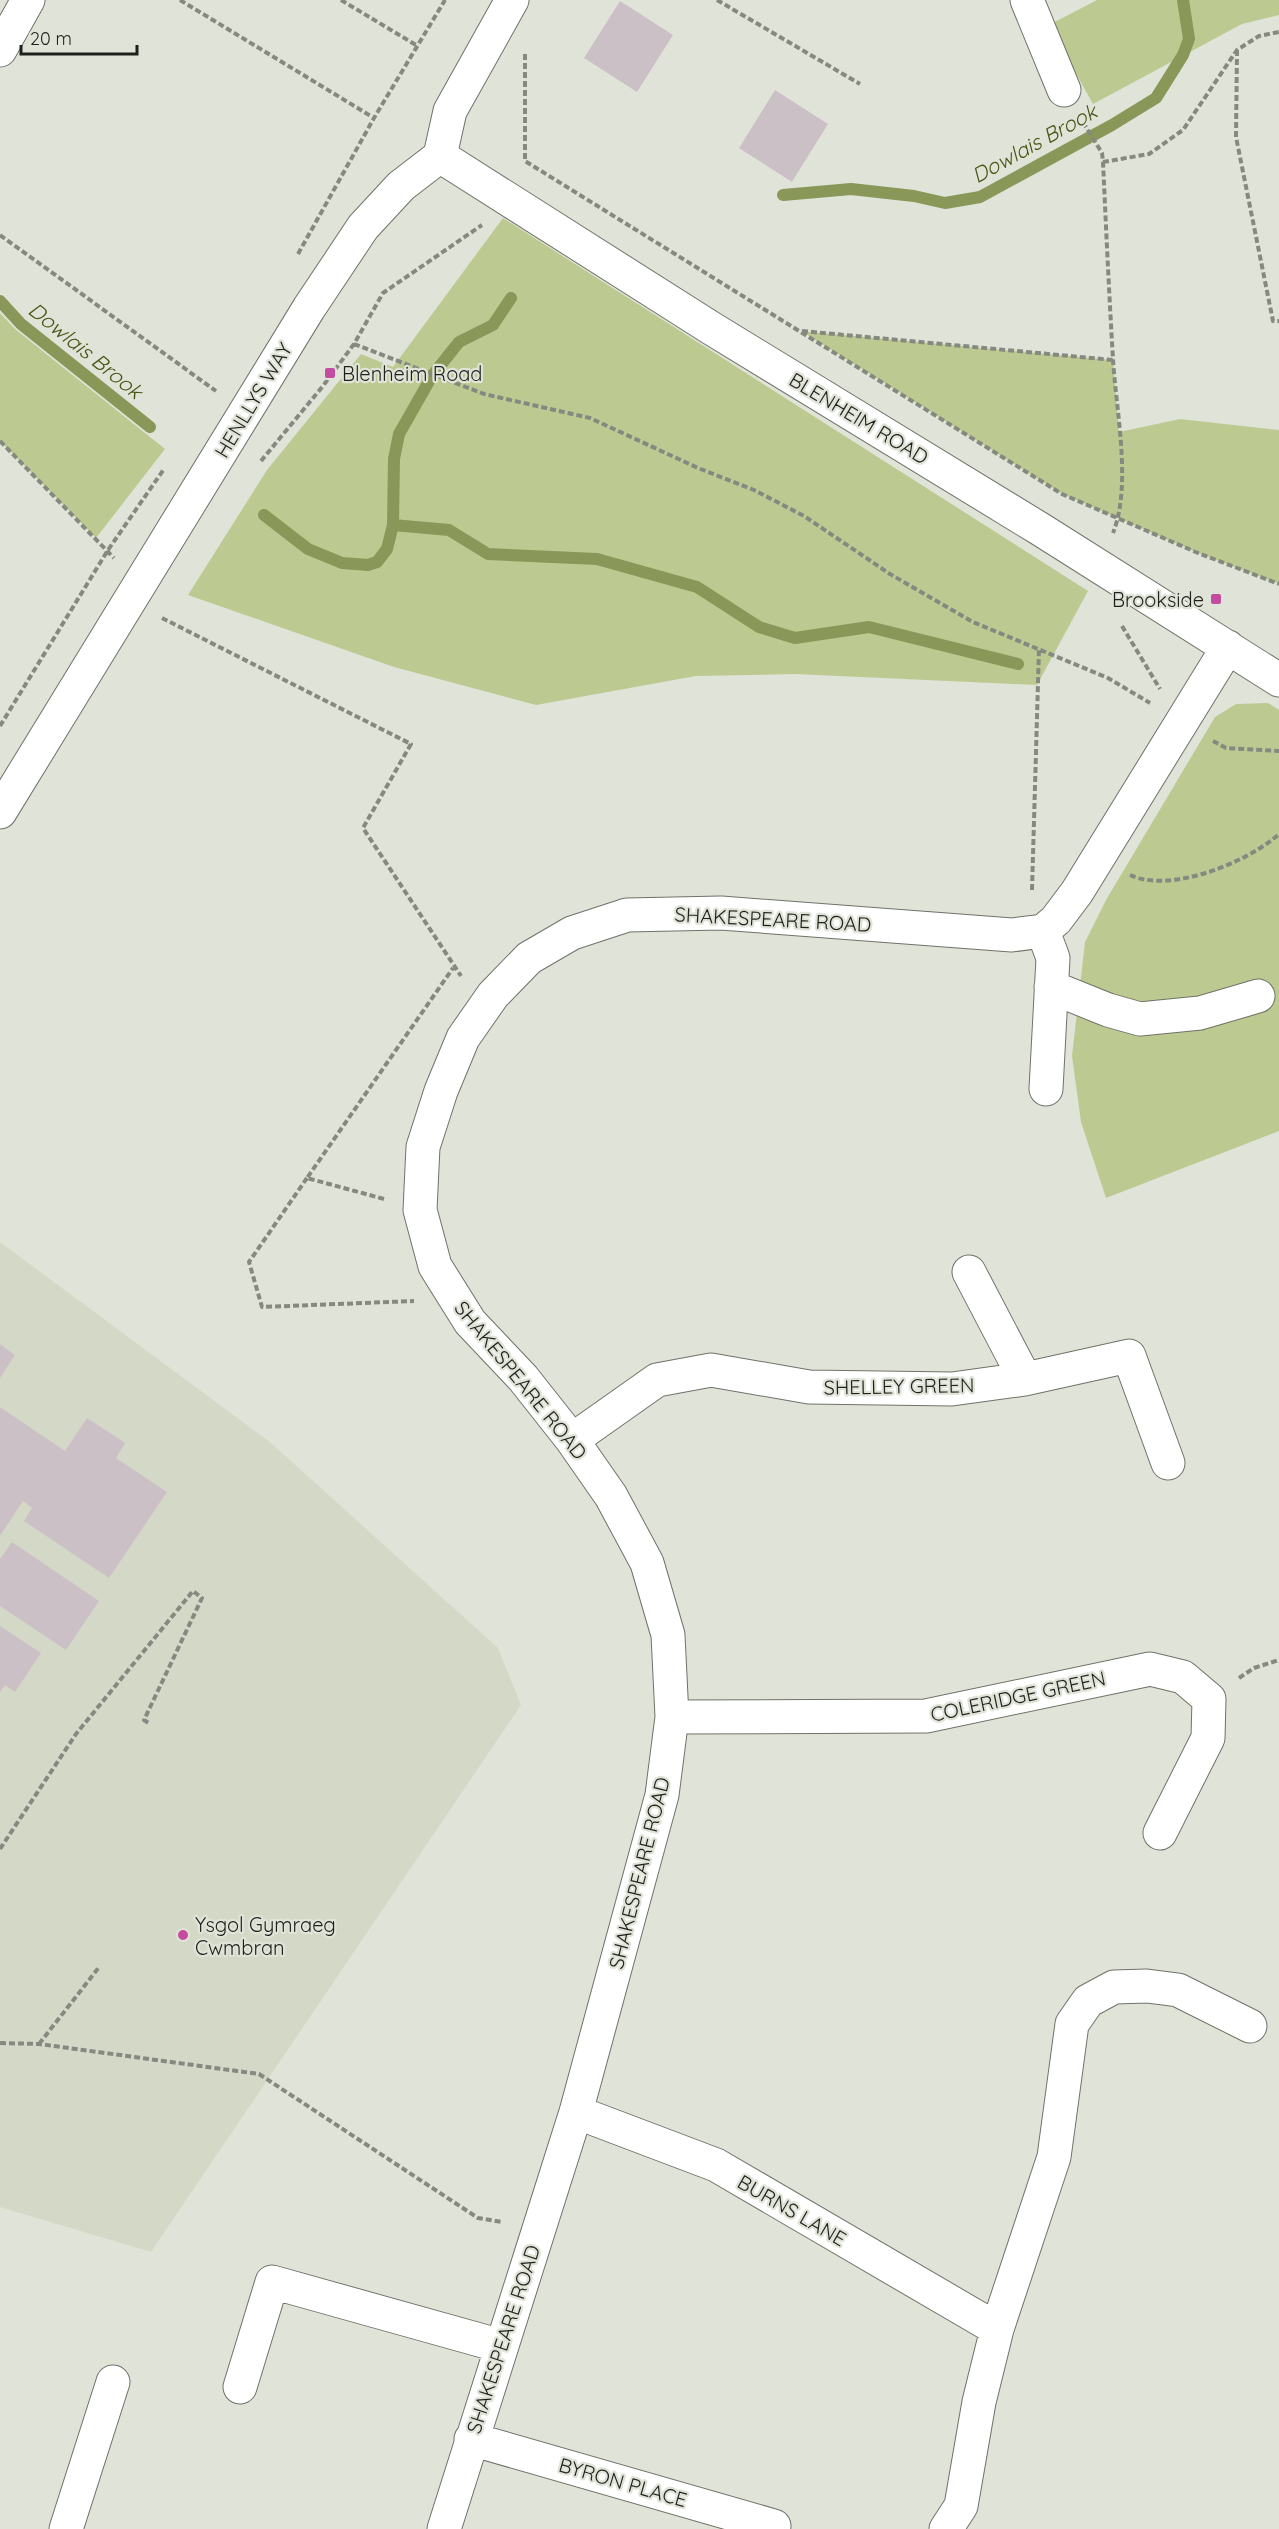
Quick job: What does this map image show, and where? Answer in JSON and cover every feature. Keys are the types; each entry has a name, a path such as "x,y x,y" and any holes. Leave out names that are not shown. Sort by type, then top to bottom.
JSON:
{"street":[{"path":"0,50 28,0"},
{"path":"440,156 450,111 512,0"},
{"path":"1027,0 1064,90"},
{"name":"BLENHEIM ROAD","path":"440,156 1100,566 1279,680"},
{"name":"HENLLYS WAY","path":"0,812 309,308 363,227 401,186 440,156"},
{"path":"1046,1089 1053,958 1037,931 1056,920 1097,860 1228,647"},
{"name":"SHAKESPEARE ROAD","path":"444,2529 576,2112 662,1795 672,1717 668,1635 647,1563 611,1496 572,1440 523,1378 470,1322 435,1266 420,1210 423,1147 441,1091 463,1038 486,1005 530,958 572,933 627,915 721,913 1012,934 1037,931"},
{"path":"1051,987 1108,1010 1140,1019 1200,1013 1258,996"},
{"path":"969,1272 1024,1379"},
{"name":"SHELLEY GREEN","path":"572,1440 657,1380 711,1370 809,1387 952,1389 1024,1379 1129,1356 1168,1463"},
{"name":"COLERIDGE GREEN","path":"672,1717 926,1716 1150,1669 1183,1677 1209,1699"},
{"path":"1160,1833 1208,1738 1209,1699"},
{"path":"946,2529 961,2506 979,2402 998,2329 1054,2157 1072,2024 1088,2001 1114,1987 1147,1986 1178,1990 1250,2026"},
{"name":"BURNS LANE","path":"576,2112 716,2165 998,2329"},
{"path":"240,2387 272,2282 501,2346"},
{"path":"66,2529 113,2382"},
{"name":"BYRON PLACE","path":"471,2439 774,2526"}],"path":[{"path":"180,0 374,118"},
{"path":"341,0 416,45"},
{"path":"293,263 416,45 445,0"},
{"path":"717,0 860,84"},
{"path":"1102,162 1149,154 1183,130 1237,50 1259,36 1279,32"},
{"path":"256,467 323,386 354,344 382,293 481,227 525,161 525,49"},
{"path":"1237,50 1236,138 1273,321 1279,321"},
{"path":"1083,121 1102,153 1113,360 1123,486 1118,520 1100,566 1110,607 1181,722"},
{"path":"525,161 1062,494 1118,520 1279,584"},
{"path":"0,235 218,392"},
{"path":"801,331 1113,360"},
{"path":"354,344 484,394 590,418 698,468 754,490 804,516 890,574 973,622 1108,678 1226,748 1279,751"},
{"path":"211,401 224,383"},
{"path":"0,441 108,550 162,619 411,744 363,828 453,968 486,1005"},
{"path":"0,726 108,550 166,466"},
{"path":"162,619 169,609"},
{"path":"1037,931 1039,648"},
{"path":"1097,860 1137,879 1180,880 1230,865 1266,845 1279,834"},
{"path":"444,1281 411,1302 262,1307 249,1262 453,968"},
{"path":"307,1178 420,1210"},
{"path":"0,1849 76,1734 193,1591 202,1598 144,1720 150,1724"},
{"path":"1209,1699 1254,1668 1279,1660"},
{"path":"39,2044 100,1966"},
{"path":"0,2043 39,2044 259,2074 478,2218 538,2228"}],"shaded area":[{"name":"Ysgol Gymraeg Cwmbran","path":"0,1242 270,1442 498,1648 521,1705 151,2252 0,2207"}],"green space":[{"path":"1097,0 1279,0 1279,15 1242,24 1093,104 1049,25"},
{"path":"503,218 1088,591 1037,685 795,674 696,676 536,705 394,667 188,595 267,470 361,354 393,367"},
{"path":"0,313 15,329 165,449 96,538 0,441"},
{"path":"801,331 1113,360 1119,432 1180,419 1279,430 1279,584 1198,553 1062,494"},
{"path":"1268,703 1279,710 1279,1131 1106,1198 1081,1122 1072,1056 1085,942 1106,900 1215,717 1236,704"}],"building":[{"path":"620,1 673,35 637,92 584,58"},
{"path":"775,90 828,124 792,182 739,148"},
{"path":"0,1344 15,1355 0,1378"},
{"path":"0,1407 65,1451 87,1418 125,1443 116,1458 167,1492 109,1578 24,1521 32,1508 23,1501 0,1536"},
{"path":"12,1542 99,1601 66,1650 0,1606 0,1559"},
{"path":"0,1626 41,1653 15,1692 5,1685 0,1692"}],"waterway":[{"name":"Dowlais Brook","path":"783,195 851,189 914,196 945,203 980,197 1112,125 1156,98 1183,55 1189,39 1183,0"},
{"name":"Dowlais Brook","path":"264,515 308,549 342,563 368,565 377,562 387,549 393,525 394,459 399,434 432,376 459,342 493,325 511,298"},
{"name":"Dowlais Brook","path":"0,301 21,324 150,427"},
{"path":"393,525 449,530 488,554 597,559 697,587 759,627 795,638 869,627 1018,664"}],"place":[{"name":"Blenheim Road","path":"330,373"},
{"name":"Brookside","path":"1216,599"},
{"name":"Ysgol Gymraeg Cwmbran","path":"183,1935"}]}
